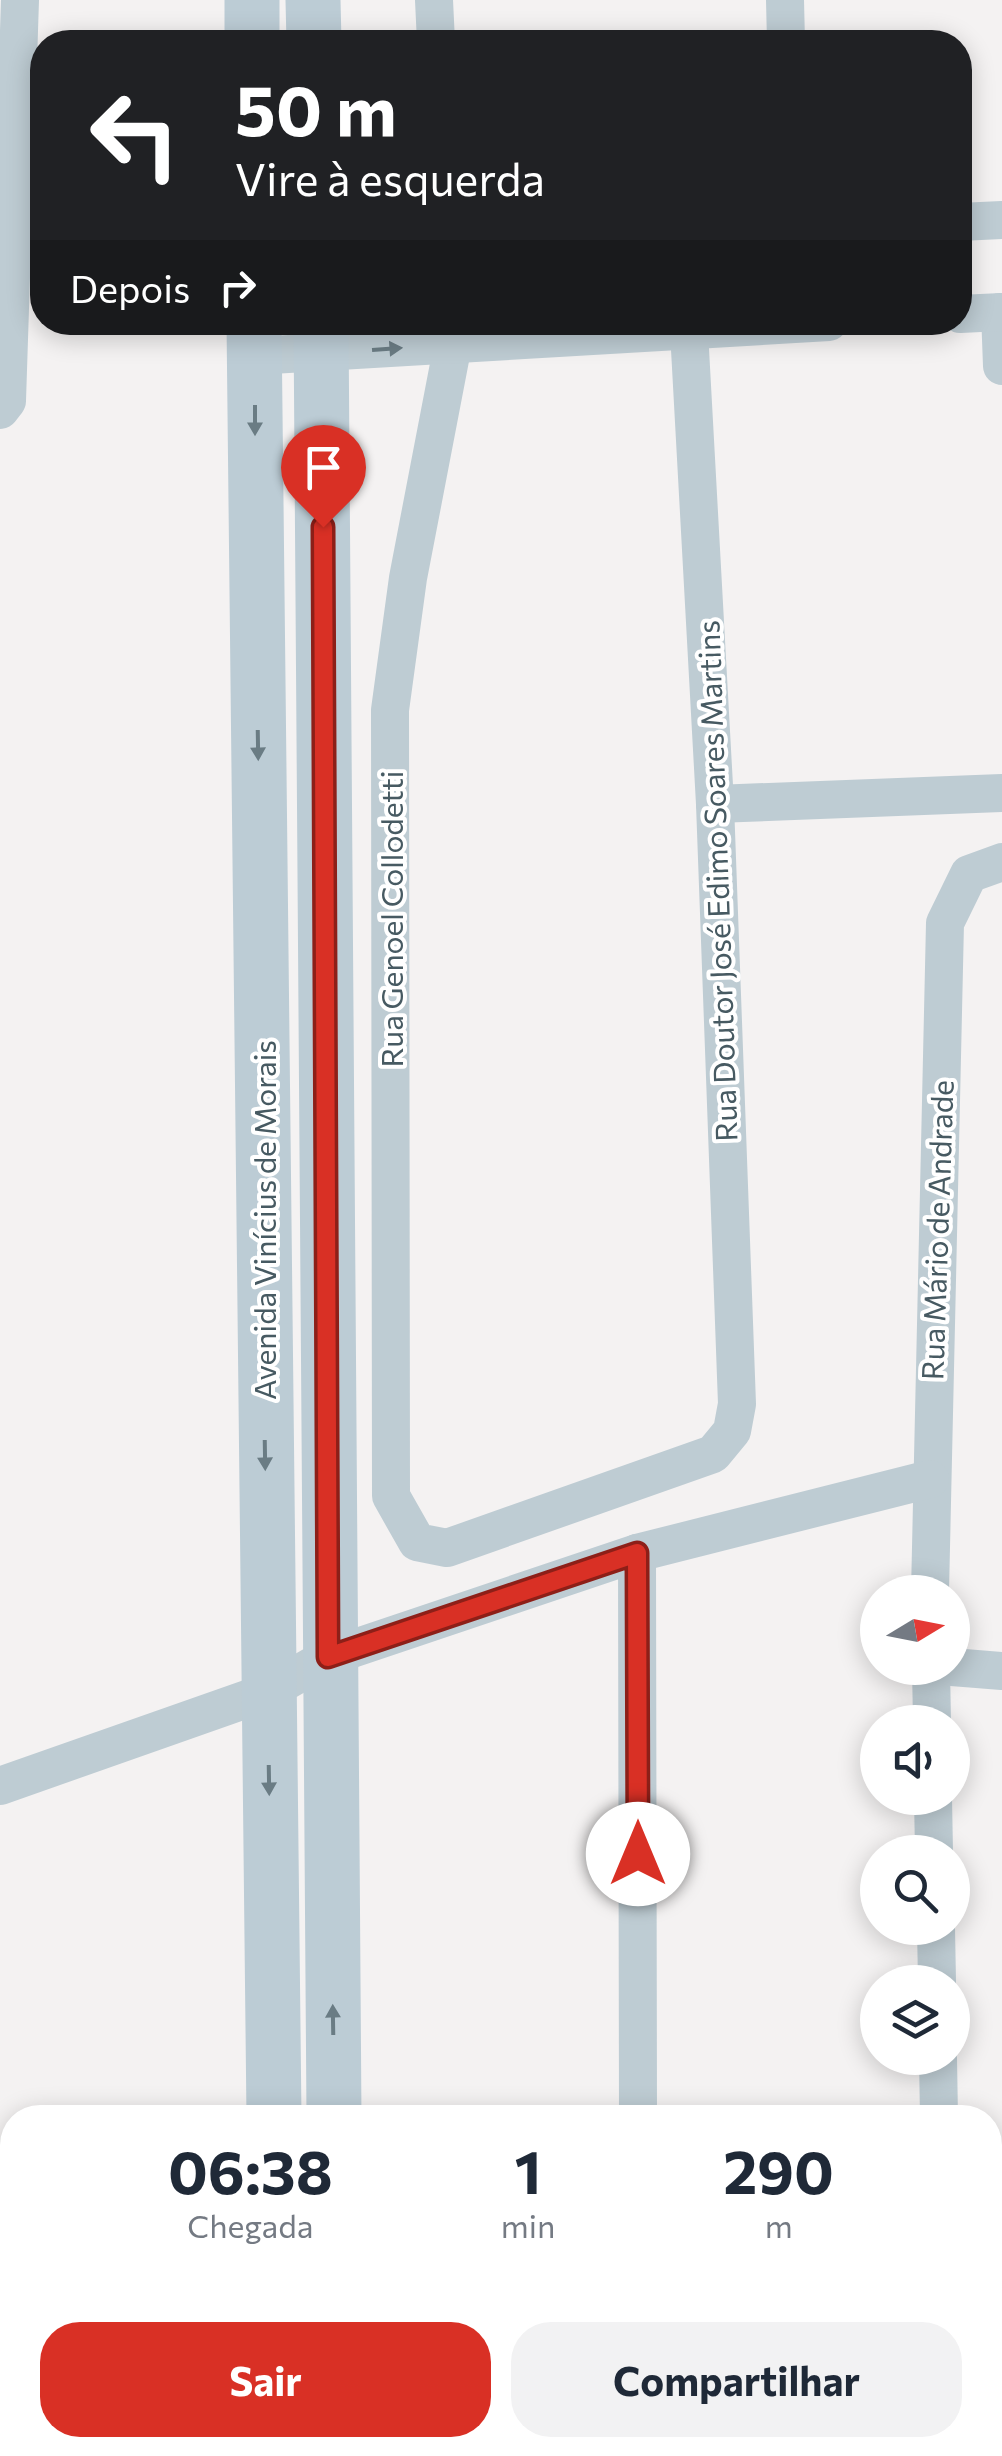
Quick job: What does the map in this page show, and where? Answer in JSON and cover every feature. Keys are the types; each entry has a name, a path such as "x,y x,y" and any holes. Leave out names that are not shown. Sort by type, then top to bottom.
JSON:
{"street":[{"path":"0,410 8,400 20,138 20,0"},
{"path":"252,0 252,30"},
{"path":"313,0 314,30"},
{"path":"434,0 435,30"},
{"path":"785,0 786,30"},
{"path":"972,221 1002,220"},
{"path":"972,313 1001,312 1002,366"},
{"path":"254,339 400,335"},
{"name":"Rua Genoel Collodetti","path":"453,335 408,578 390,710 390,1496 417,1542 447,1548 714,1454 732,1431"},
{"name":"Rua Doutor José Edimo Soares Martins","path":"689,335 716,804 738,1404 732,1431"},
{"name":"Avenida Vinícius de Morais","path":"321,338 327,979 325,1361 334,2105"},
{"name":"Avenida Vinícius de Morais","path":"254,339 274,2105"},
{"path":"256,598 323,596"},
{"path":"716,804 1002,793"},
{"name":"Rua Mário de Andrade","path":"930,1575 945,923 986,868"},
{"path":"261,977 327,979"},
{"path":"264,1357 325,1361"},
{"path":"0,1786 267,1692 328,1657 637,1553 930,1479"},
{"path":"637,1553 638,2105"},
{"path":"970,1668 1002,1671"},
{"path":"938,2075 939,2105"}],"route":[{"path":"323,527 328,1657 637,1553 638,1854"}]}
